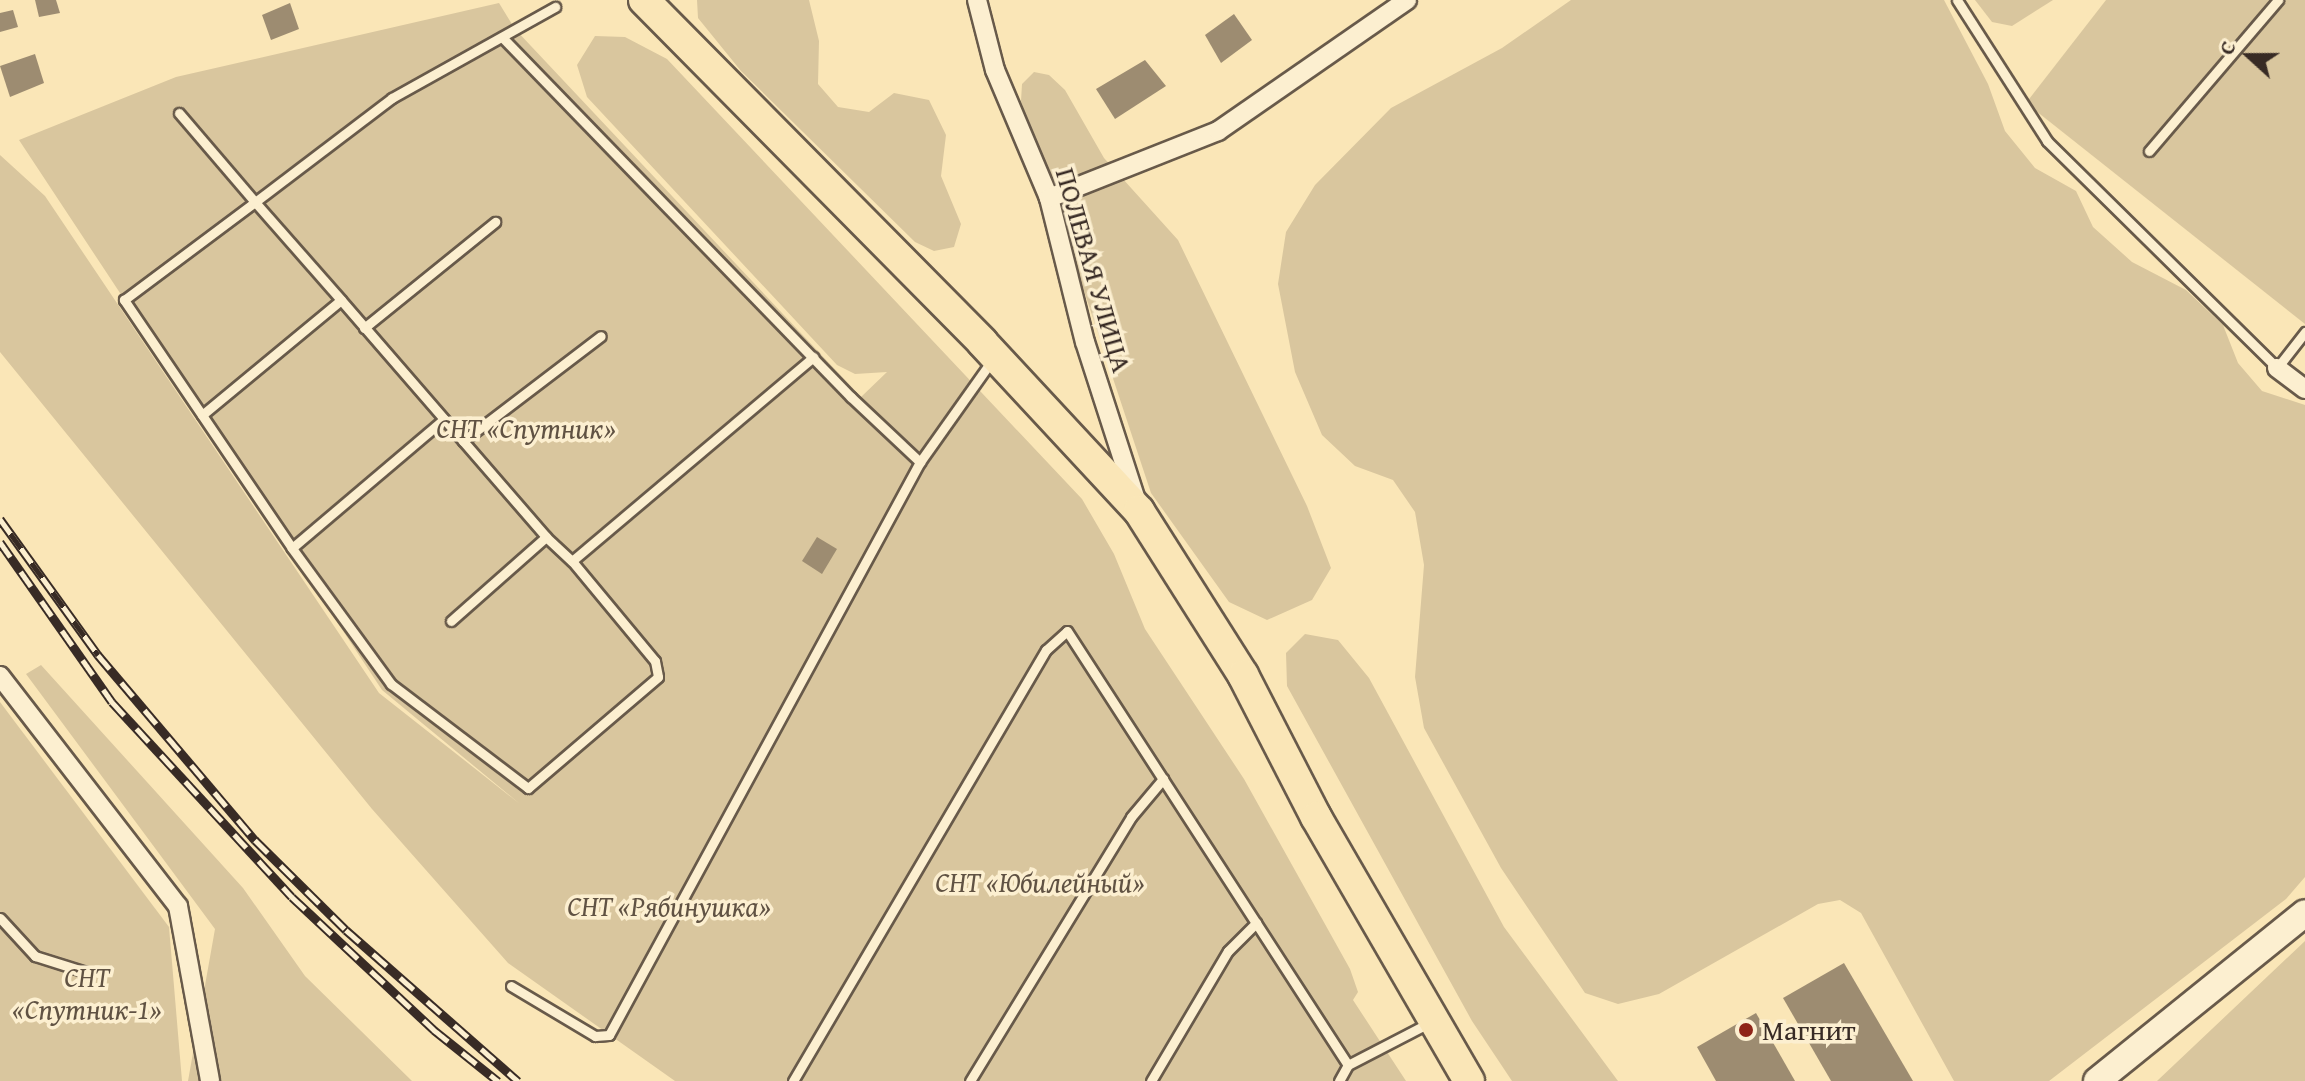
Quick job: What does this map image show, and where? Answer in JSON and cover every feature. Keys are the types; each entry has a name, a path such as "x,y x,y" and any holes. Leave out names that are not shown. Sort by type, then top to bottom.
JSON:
{"main road":[{"path":"644,0 995,356 1139,511 1243,675 1432,1021 1469,1081"}],"street":[{"name":"ПОЛЕВАЯ УЛИЦА","path":"977,0 995,70 1049,198 1085,342 1139,511"},
{"path":"1049,198 1218,131 1407,0"},
{"path":"2277,368 2305,389"},
{"path":"0,676 178,906 210,1081"},
{"path":"2097,1081 2305,913"}],"lane":[{"path":"1957,0 2047,141 2277,368 2305,332"},
{"path":"2149,151 2278,0"},
{"path":"179,113 255,202 341,300 364,328 546,537 572,561 655,661 658,677 528,788 391,684 292,548 124,300 255,202 392,98 555,7"},
{"path":"503,38 813,357 920,462"},
{"path":"364,328 495,222"},
{"path":"202,415 341,300"},
{"path":"463,441 601,336"},
{"path":"511,986 595,1036 609,1035 920,462 995,356"},
{"path":"572,561 813,357"},
{"path":"292,548 444,419"},
{"path":"451,621 546,537"},
{"path":"793,1081 1046,650 1067,631 1348,1065"},
{"path":"970,1081 1131,817 1163,779"},
{"path":"0,918 35,956 89,973"},
{"path":"1151,1081 1228,951 1256,923"},
{"path":"1339,1081 1348,1065 1432,1021"}],"green space":[{"path":"697,0 809,0 819,41 818,84 838,107 869,112 894,93 929,100 946,135 941,176 961,224 954,247 934,251 915,242 741,71 698,18"},
{"path":"1571,0 1944,0 1988,84 2005,131 2035,168 2076,191 2093,227 2132,262 2186,290 2223,325 2238,363 2262,391 2305,405 2305,877 2286,899 2049,1081 1954,1081 1861,913 1840,900 1818,904 1659,994 1618,1004 1585,993 1501,868 1424,728 1415,677 1424,565 1415,512 1393,480 1355,466 1322,435 1295,372 1278,284 1286,232 1315,185 1391,108 1502,48"},
{"path":"1975,0 2053,0 2012,26 1992,22"},
{"path":"2106,0 2305,0 2305,324 2026,103"},
{"path":"499,3 515,29 861,397 887,372 855,374 837,365 587,97 577,65 595,36 625,37 667,59 1082,499 1114,554 1145,629 1244,779 1350,969 1358,992 1353,1000 1406,1081 675,1081 508,963 372,809 0,352 0,155 45,196 379,693 520,804 382,690 19,140 176,77"},
{"path":"1034,72 1049,75 1065,90 1104,158 1178,240 1307,506 1331,568 1312,600 1267,620 1229,602 1151,493 1021,101 1022,84"},
{"path":"1305,634 1338,640 1369,678 1504,927 1618,1081 1512,1081 1472,1021 1287,686 1286,653"},
{"path":"41,665 243,888 305,976 412,1081 188,1081 215,929 26,674"},
{"name":"СНТ «Спутник-1»","path":"0,702 169,927 182,1081 0,1081"},
{"path":"2305,941 2305,1081 2157,1081"}],"building":[{"path":"35,0 56,0 60,13 39,17"},
{"path":"290,3 299,29 271,40 262,15"},
{"path":"13,10 18,27 0,32 0,13"},
{"path":"1234,14 1252,40 1221,63 1205,35"},
{"path":"35,54 44,83 10,97 0,66"},
{"path":"1145,60 1166,86 1115,119 1096,89"},
{"path":"817,537 837,549 822,574 802,561"},
{"path":"1844,963 1913,1081 1831,1081 1783,998"},
{"name":"Магнит","path":"1756,1013 1795,1081 1716,1081 1697,1047"}],"railway":[{"path":"0,519 98,655 255,840 346,930 518,1081"},
{"path":"0,542 112,702 292,897 434,1030 498,1081"}],"place":[{"name":"Магнит","path":"1746,1030"}],"park label":[{"name":"СНТ «Спутник»","path":"526,428"},
{"name":"СНТ «Юбилейный»","path":"1040,882"},
{"name":"СНТ «Рябинушка»","path":"669,906"}]}
